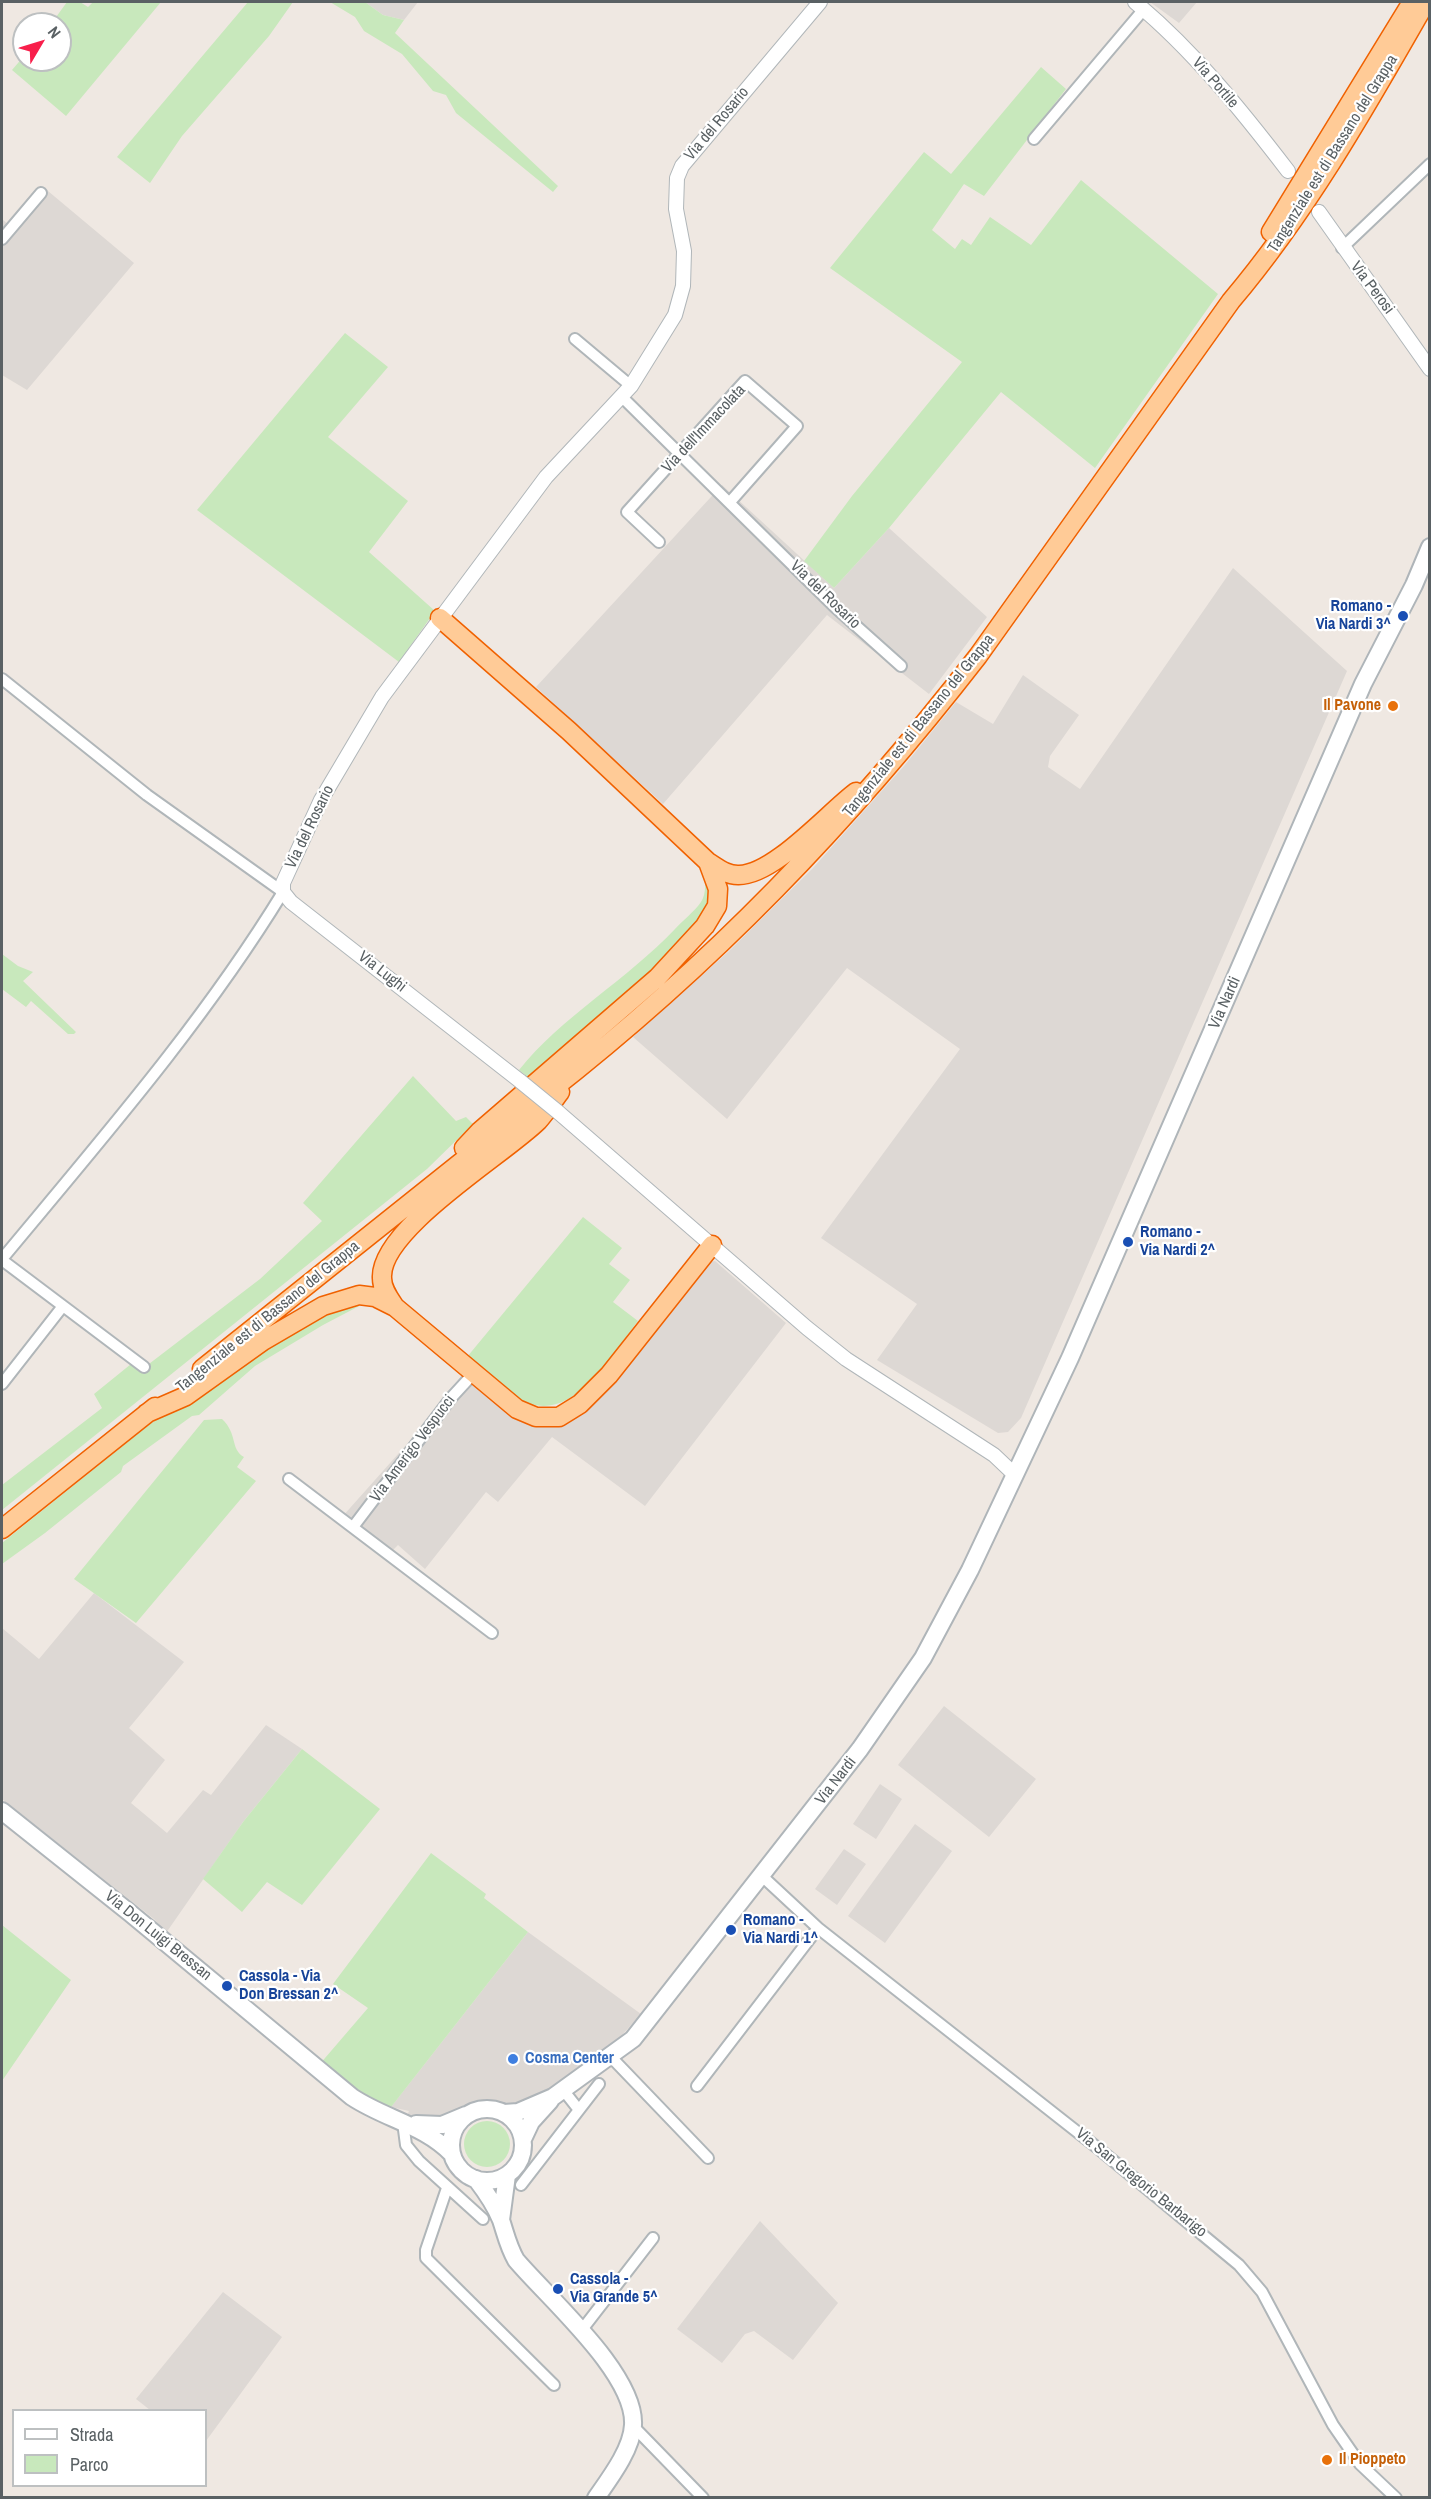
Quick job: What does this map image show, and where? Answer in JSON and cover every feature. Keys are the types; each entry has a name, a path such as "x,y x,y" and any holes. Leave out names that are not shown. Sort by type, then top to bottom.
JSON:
{"highway":[{"name":"Tangenziale est di Bassano del Grappa","path":"2,1530 661,1001 742,926 841,822 978,656 1231,301 1412,2"},
{"name":"Tangenziale est di Bassano del Grappa","path":"1231,301 1270,255 1304,203 1426,2"},
{"path":"440,618 569,731 708,862 726,873 740,875 773,861 890,765"},
{"path":"431,1187 480,1131 657,978 705,926 717,906 718,889 708,862"},
{"path":"395,1307 385,1291 381,1277 384,1265 397,1240 449,1192 538,1121 577,1070"},
{"path":"147,1413 186,1396 263,1341 323,1306 359,1295 375,1297 395,1307 518,1409 536,1417 560,1417 580,1404 609,1375 712,1245"}],"main road":[{"name":"Via Nardi","path":"523,2139 531,2122 559,2094 611,2058 636,2036 874,1731 923,1658 970,1570 1108,1273 1363,684 1414,585 1430,547"},
{"name":"Via Don Luigi Bressan","path":"2,1811 130,1913 352,2097 371,2110 428,2133 452,2154"},
{"name":"Via Nardi","path":"504,2113 518,2112 559,2094"},
{"path":"476,2179 488,2181 507,2175 520,2160 523,2139 519,2127 504,2113 481,2109 468,2114 454,2130 452,2154 461,2169 476,2179 490,2197 501,2221 506,2242 516,2260 581,2331 622,2383 631,2406 633,2426 625,2450 596,2498"},
{"name":"Via Don Luigi Bressan","path":"403,2122 425,2126 442,2125 468,2114"},
{"path":"501,2221 507,2175"}],"street":[{"name":"Via del Rosario","path":"144,1367 2,1259 187,1032 254,938 283,892 283,883 321,800 382,698 546,477 627,392 675,315 683,286 684,251 676,209 677,178 682,166 820,2"},
{"path":"1034,139 1139,5"},
{"name":"Via Portile","path":"1139,5 1180,41 1254,127 1288,171"},
{"name":"Via Perosi","path":"1430,164 1342,248 1430,369"},
{"path":"2,239 41,193"},
{"path":"1319,212 1342,248"},
{"path":"575,339 627,392"},
{"name":"Via dell'Immacolata","path":"659,542 627,512 746,381 797,426 730,502"},
{"name":"Via del Rosario","path":"627,392 681,453 835,607 901,666"},
{"name":"Via Lughi","path":"2,679 147,795 283,892 291,902 520,1081 846,1359 994,1455 1018,1467"},
{"path":"2,1384 63,1306"},
{"name":"Via Amerigo Vespucci","path":"353,1527 451,1398 474,1373"},
{"path":"289,1479 492,1633"},
{"name":"Via San Gregorio Barbarigo","path":"762,1876 818,1928 1100,2149 1239,2265 1262,2292 1333,2426 1360,2464 1396,2498"},
{"path":"697,2086 818,1928"},
{"path":"611,2058 708,2158"},
{"path":"521,2185 600,2084"},
{"path":"559,2094 579,2110"},
{"path":"403,2122 406,2145 447,2188 483,2219"},
{"path":"447,2188 426,2250 426,2258 554,2385"},
{"path":"581,2331 653,2238"},
{"path":"633,2426 703,2498"}],"shaded area":[{"path":"365,2 418,2 404,20 383,15"},
{"path":"1150,2 1197,2 1179,23"},
{"path":"42,186 134,263 27,390 2,375 2,219 9,225"},
{"path":"722,485 834,588 889,528 987,617 929,694 827,615 663,804 536,687"},
{"path":"1233,568 1347,671 1021,1418 1008,1432 998,1433 877,1360 917,1304 821,1238 960,1049 847,968 727,1119 633,1037 728,952 813,868 904,766 956,702 993,724 1023,675 1079,715 1050,756 1048,767 1080,789"},
{"path":"715,1261 786,1323 645,1506 552,1437 498,1502 486,1492 425,1569 398,1545 391,1552 342,1517 415,1435 466,1370 501,1400 558,1418 709,1262"},
{"path":"94,1593 184,1662 129,1728 165,1760 131,1803 167,1833 203,1790 211,1795 266,1725 302,1749 243,1822 166,1933 154,1919 2,1799 2,1628 39,1659"},
{"path":"944,1706 1036,1779 989,1837 898,1765"},
{"path":"880,1784 902,1799 876,1839 853,1824"},
{"path":"915,1824 952,1851 885,1943 848,1916"},
{"path":"844,1849 866,1864 837,1905 815,1889"},
{"path":"528,1932 641,2014 613,2045 551,2089 515,2105 483,2102 468,2104 439,2118 422,2119 407,2116 409,2111 391,2107"},
{"path":"760,2221 838,2303 793,2360 754,2331 745,2334 722,2363 677,2329"},
{"path":"223,2292 282,2337 207,2440 207,2409 149,2409 136,2399"}],"green space":[{"path":"67,2 80,2 88,7 93,2 161,2 66,116 14,72 72,72 72,12 60,12"},
{"path":"248,2 293,2 269,36 182,136 150,183 117,157"},
{"path":"330,2 365,2 383,15 404,20 395,33 558,186 553,192 456,113 446,95 433,91 402,54 364,31 355,17"},
{"path":"1041,67 1066,89 984,196 964,184 932,230 955,249 962,239 971,245 990,217 1031,245 1081,180 1218,294 1095,468 1001,392 889,528 834,588 804,561 852,496 962,362 830,268 924,152 951,174"},
{"path":"345,333 388,367 328,437 408,501 369,552 435,611 399,662 197,510"},
{"path":"711,870 707,912 656,971 530,1079 519,1070 554,1033 637,965 695,909 704,895 704,871"},
{"path":"2,954 18,966 33,972 23,981 76,1032 74,1034 68,1034 31,1001 26,1007 2,989"},
{"path":"413,1076 456,1121 466,1117 473,1124 427,1169 2,1510 2,1485 102,1408 94,1394 136,1360 145,1367 260,1279 322,1221 303,1203"},
{"path":"583,1217 622,1248 609,1264 630,1280 613,1302 638,1321 603,1368 588,1383 573,1396 557,1404 540,1406 514,1396 467,1357"},
{"path":"343,1300 365,1303 255,1366 199,1415 192,1416 123,1466 121,1472 2,1564 2,1543 150,1424"},
{"path":"222,1419 230,1430 237,1450 244,1457 237,1467 256,1481 136,1623 74,1579 204,1420"},
{"path":"302,1749 380,1809 302,1905 267,1882 242,1912 203,1879 243,1822"},
{"path":"431,1853 486,1894 484,1898 528,1932 388,2111 371,2104 319,2065 368,2008 333,1984"},
{"path":"2,1925 71,1980 2,2081"},
{"path":"487,2121 503,2128 510,2144 503,2160 487,2167 471,2160 464,2144 471,2128"}],"place":[{"name":"Romano - Via Nardi 3^","path":"1403,616"},
{"name":"Il Pavone","path":"1393,706"},
{"name":"Romano - Via Nardi 2^","path":"1128,1242"},
{"name":"Romano - Via Nardi 1^","path":"731,1930"},
{"name":"Cassola - Via Don Bressan 2^","path":"227,1986"},
{"name":"Cosma Center","path":"513,2059"},
{"name":"Cassola - Via Grande 5^","path":"558,2289"},
{"name":"Il Pioppeto","path":"1327,2460"}]}
